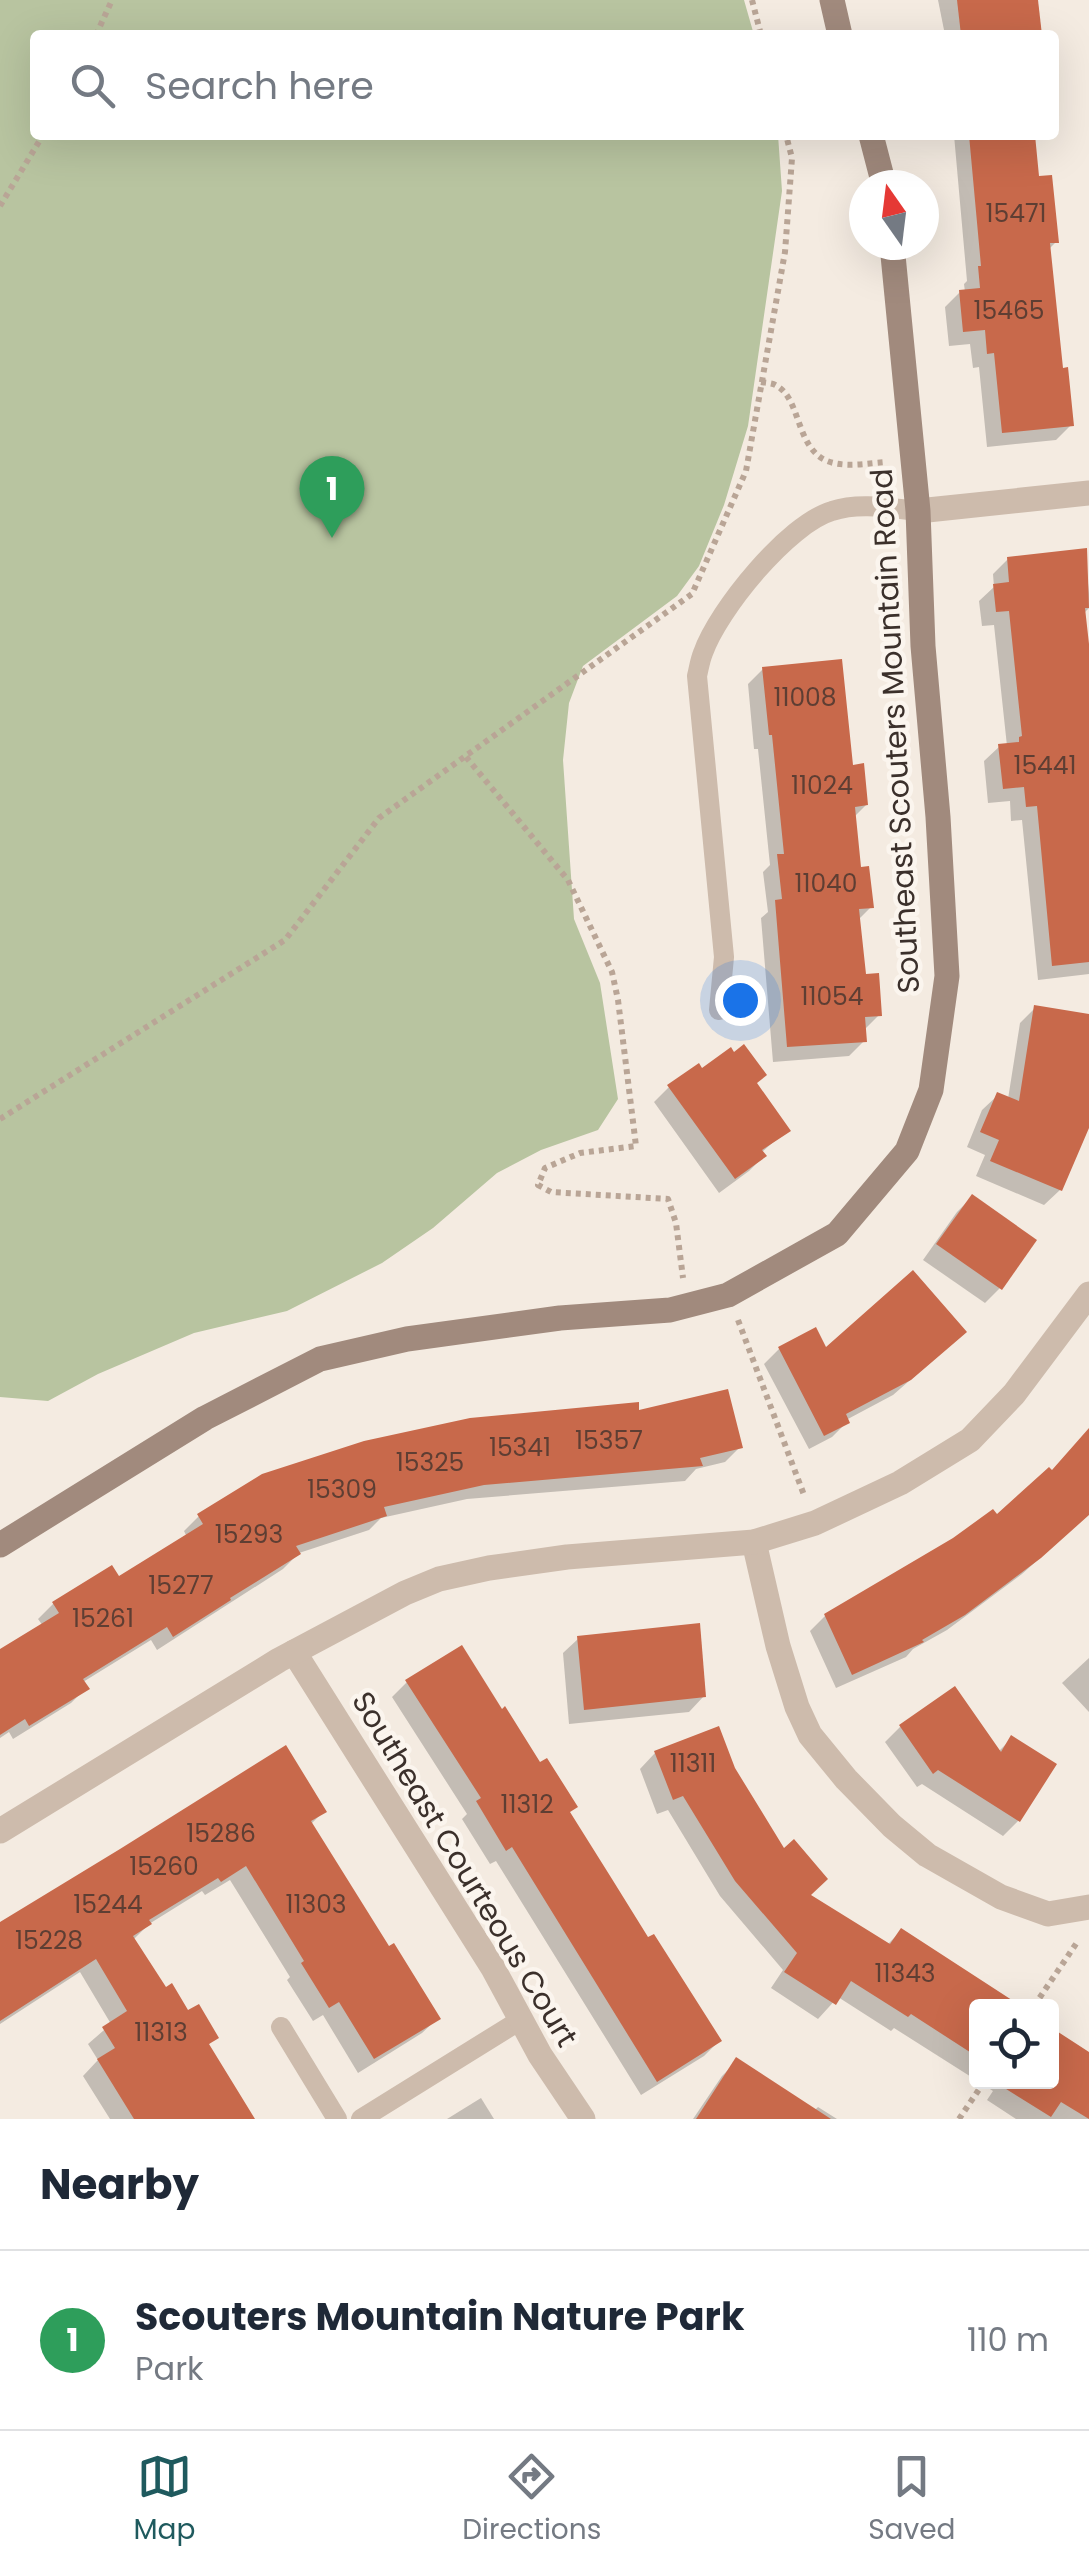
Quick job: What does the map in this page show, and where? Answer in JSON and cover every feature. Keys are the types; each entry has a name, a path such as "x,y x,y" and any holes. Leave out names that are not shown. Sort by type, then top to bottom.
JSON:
{"street":[{"path":"832,0 839,30"},
{"path":"872,140 880,170"},
{"name":"Southeast Scouters Mountain Road","path":"0,1545 205,1418 320,1359 407,1339 560,1318 670,1310 728,1296 838,1234 906,1150 931,1090 947,976 923,646 918,511 893,260"},
{"path":"918,511 1089,492"},
{"path":"0,1831 294,1652 439,1578 567,1558 754,1542 815,1523 900,1483 970,1440 1014,1394 1089,1294"},
{"path":"754,1542 778,1646 797,1706 810,1734 846,1779 927,1856 1002,1897 1048,1914 1089,1908"},
{"name":"Southeast Courteous Court","path":"294,1652 494,1968 540,2055 583,2119"}],"lane":[{"path":"719,1010 724,957 697,676 703,652 725,611 791,535 812,519 834,510 875,506 918,511"},
{"path":"361,2119 522,2019"},
{"path":"281,2027 336,2119"}],"path":[{"path":"98,30 112,0"},
{"path":"752,0 760,30"},
{"path":"0,206 40,140"},
{"path":"0,1119 285,940 379,818 692,594 746,471 785,252 792,158 787,140"},
{"path":"762,382 778,386 789,399 808,444 824,460 844,464 913,460"},
{"path":"466,756 568,880 612,972 618,1000 636,1146 580,1153 545,1168 538,1185 551,1192 668,1199 676,1223 686,1306"},
{"path":"728,1296 815,1523"},
{"path":"1039,1999 1078,1941"},
{"path":"959,2119 979,2089"}],"green space":[{"path":"0,0 744,0 753,30 30,30 30,140 778,140 782,191 748,426 724,505 699,566 677,596 583,666 569,703 563,760 574,919 600,983 618,1099 598,1130 541,1150 497,1173 433,1228 382,1263 287,1311 194,1333 98,1374 48,1401 0,1397"}],"building":[{"path":"957,0 1038,0 1041,30 960,30"},
{"path":"969,140 1035,140 1039,176 1052,175 1059,243 1050,243 1063,368 1068,367 1074,426 1002,433 994,353 987,354 985,330 963,332 959,290 980,288"},
{"path":"1087,548 1089,962 1052,966 1037,806 1026,807 1024,787 1003,789 998,744 1019,742 1022,736 1009,611 996,612 993,584 1009,582 1007,557"},
{"path":"842,659 853,765 864,763 868,805 855,807 861,867 869,866 874,908 859,909 866,974 879,973 882,1016 865,1017 867,1042 787,1047 775,900 782,899 777,854 784,854 762,667"},
{"path":"1034,1005 1089,1014 1089,1128 1062,1191 990,1161 999,1140 980,1132 997,1092 1019,1101"},
{"path":"744,1044 767,1075 757,1083 791,1131 762,1150 767,1156 735,1179 667,1085 699,1063 702,1068 731,1047 734,1052"},
{"path":"972,1194 1037,1240 1002,1290 936,1244"},
{"path":"913,1270 967,1332 911,1380 846,1414 850,1423 824,1436 778,1347 816,1327 826,1347"},
{"path":"728,1389 743,1448 700,1458 703,1466 484,1485 384,1507 387,1516 296,1546 301,1554 231,1600 173,1637 167,1627 83,1679 90,1689 29,1726 25,1719 0,1735 0,1649 59,1613 52,1602 112,1565 119,1576 203,1524 197,1514 262,1474 364,1441 470,1418 639,1402 639,1410"},
{"path":"1089,1428 1089,1515 1041,1558 965,1615 924,1642 852,1675 824,1614 953,1538 993,1509 997,1514 1049,1467 1052,1470"},
{"path":"700,1623 706,1697 584,1710 577,1636"},
{"path":"462,1645 540,1762 547,1758 578,1807 570,1812 648,1937 654,1934 722,2041 657,2082 512,1847 506,1851 476,1801 481,1798 405,1680"},
{"path":"955,1686 1001,1752 1011,1735 1057,1764 1020,1822 938,1770 933,1774 899,1725"},
{"path":"719,1726 735,1768 784,1848 794,1839 828,1879 811,1895 890,1944 901,1928 1010,1999 969,1999 969,2051 851,1981 836,2005 784,1972 797,1953 735,1881 683,1796 673,1800 654,1751"},
{"path":"286,1745 327,1812 311,1821 389,1946 394,1943 441,2019 374,2059 339,2002 329,2008 246,1866 221,1882 218,1878 149,1920 152,1924 133,1936 166,1987 172,1983 188,2010 199,2004 219,2038 209,2044 255,2119 134,2119 97,2059 115,2048 102,2027 127,2011 96,1959 0,2021 0,1922"},
{"path":"1059,2033 1089,2052 1089,2119 1061,2102 1051,2117 1006,2089 1059,2089"},
{"path":"736,2057 831,2119 696,2119"}],"place":[{"name":"Scouters Mountain Nature Park","path":"332,538"}]}
